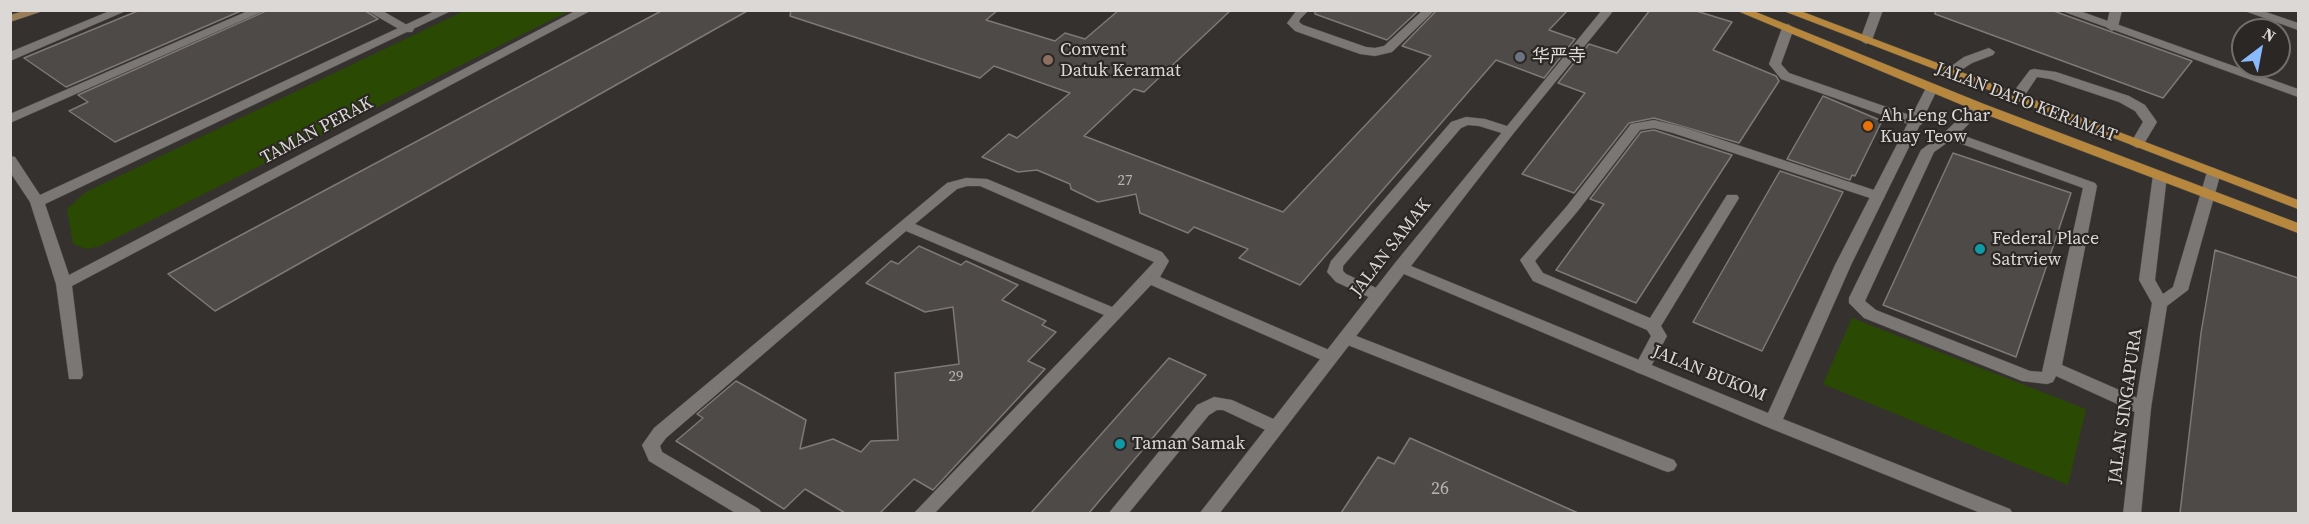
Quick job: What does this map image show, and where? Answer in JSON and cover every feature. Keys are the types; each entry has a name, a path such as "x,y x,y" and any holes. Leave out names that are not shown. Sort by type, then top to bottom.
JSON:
{"main road":[{"path":"10,19 41,10"},
{"name":"JALAN DATO KERAMAT","path":"1740,10 1979,107 2298,228"},
{"name":"JALAN DATO KERAMAT","path":"1786,10 2298,205"},
{"path":"10,28 27,13"}],"street":[{"path":"10,119 261,10"},
{"path":"371,10 408,29"},
{"path":"37,202 448,10"},
{"name":"TAMAN PERAK","path":"64,284 587,10"},
{"path":"1304,10 1293,23 1299,28 1364,51 1375,52 1388,49 1430,10"},
{"name":"JALAN SAMAK","path":"1208,513 1508,131 1609,10"},
{"path":"1866,40 1876,10"},
{"path":"2064,10 2231,66"},
{"path":"2112,27 2116,10"},
{"path":"2247,10 2262,18"},
{"path":"10,57 114,12"},
{"path":"1788,28 1775,64 1785,76 1916,122"},
{"path":"1949,72 1968,60 1989,52"},
{"path":"2016,98 2034,73 2052,75 2124,99 2140,108 2150,122 2137,144"},
{"path":"2264,78 2298,93"},
{"path":"1773,422 1843,265 1932,88"},
{"path":"1950,135 2090,186 2053,368 2047,378 2028,377 1870,314 1857,303 1928,150 1950,135 1979,107"},
{"path":"1378,295 1341,278 1335,272 1336,265 1456,125 1466,121 1480,122 1508,131"},
{"path":"1642,368 1659,336 1653,326 1538,277 1527,260 1572,209 1636,127 1654,124 1677,130 1878,196"},
{"path":"10,160 37,202 64,284 75,375"},
{"path":"2160,175 2147,280 2160,303 2180,290 2214,172"},
{"path":"753,513 656,456 651,445 660,433 952,186 966,182 982,182 1157,256 1162,261 1159,268 922,513"},
{"path":"1653,326 1732,198"},
{"path":"905,225 1115,314"},
{"name":"JALAN BUKOM","path":"1400,267 1773,422 2004,513"},
{"path":"1149,278 1330,357"},
{"name":"JALAN SINGAPURA","path":"2132,513 2143,408 2160,303"},
{"path":"1346,338 1668,465"},
{"path":"2053,368 2143,408"},
{"path":"1117,513 1203,410 1214,403 1226,404 1274,427"}],"green space":[{"path":"466,10 569,11 100,246 87,249 73,244 67,209 86,192"},
{"path":"1852,318 2086,409 2068,485 1823,384"}],"building":[{"path":"140,10 243,10 66,87 24,58"},
{"path":"268,10 364,10 378,19 115,142 69,111 88,102 78,95"},
{"path":"663,10 749,10 215,311 168,274"},
{"path":"791,10 998,10 986,20 1055,41 1065,33 1085,39 1119,10 1231,10 1144,92 1134,89 1084,136 1283,212 1431,56 1402,46 1437,10 1568,10 1549,30 1575,39 1544,78 1496,60 1300,285 1239,258 1248,249 1194,227 1188,233 1140,213 1136,194 1098,202 1071,189 1070,184 1037,170 1018,172 982,157 1009,134 1017,138 1070,93 994,66 980,78 790,16"},
{"path":"1315,10 1419,10 1387,40 1315,14"},
{"path":"1650,10 1693,10 1732,22 1713,50 1776,76 1779,81 1739,143 1654,118 1629,123 1574,193 1522,174 1585,93 1558,83 1589,44 1617,53"},
{"path":"1935,10 2051,10 2192,61 2163,98 1935,14"},
{"path":"1823,96 1882,121 1855,176 1852,175 1850,180 1787,159"},
{"path":"1654,130 1732,155 1636,303 1556,270 1604,204 1590,199 1641,132"},
{"name":"Federal Place Satrview","path":"1953,153 2071,193 2016,357 1883,305"},
{"path":"1780,171 1843,192 1762,351 1693,322"},
{"path":"919,246 961,265 966,261 1018,285 1002,300 1046,321 1042,325 1056,332 1028,361 1045,369 933,490 914,479 880,513 845,513 805,489 784,509 676,441 703,418 697,414 736,381 806,420 800,449 833,439 861,452 871,441 898,440 895,373 959,364 953,307 925,312 866,283 891,261 898,264"},
{"path":"2215,250 2298,278 2298,513 2180,513 2201,333"},
{"name":"Taman Samak","path":"1169,358 1206,375 1089,513 1031,513"},
{"path":"1410,438 1578,513 1341,513 1378,457 1394,464"}],"place":[{"name":"华严寺","path":"1520,57"},
{"name":"Convent Datuk Keramat","path":"1048,60"},
{"name":"Ah Leng Char Kuay Teow","path":"1868,126"},
{"name":"Federal Place Satrview","path":"1980,249"},
{"name":"Taman Samak","path":"1120,444"}]}
